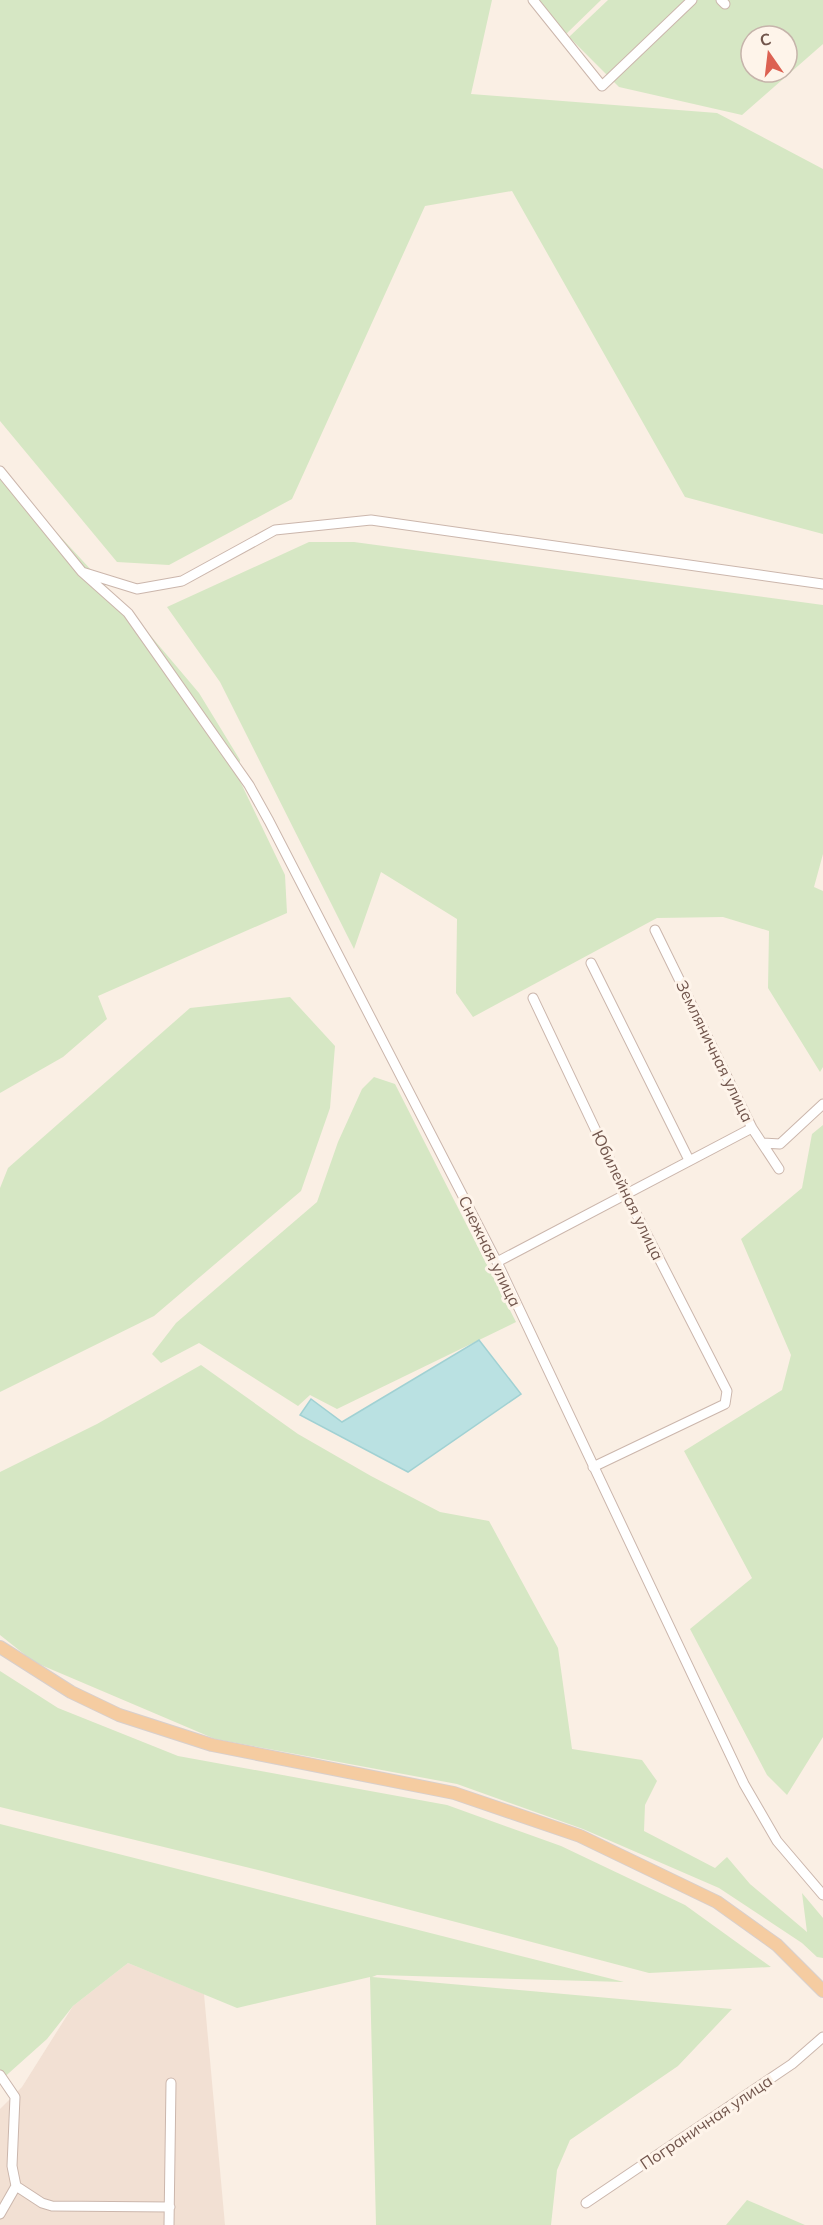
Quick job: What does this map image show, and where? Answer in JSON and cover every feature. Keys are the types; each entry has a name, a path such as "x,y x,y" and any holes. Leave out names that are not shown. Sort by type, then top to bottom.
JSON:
{"main road":[{"path":"0,1647 71,1692 119,1715 212,1745 454,1793 580,1836 717,1902 777,1945 823,1991"}],"street":[{"path":"533,0 602,86 692,0"},
{"name":"Снежная улица","path":"0,471 82,572 128,612 249,785 496,1262 744,1784 777,1841 823,1895"},
{"path":"82,572 137,589 182,581 275,530 371,520 823,585"},
{"name":"Земляничная улица","path":"655,930 752,1128 779,1169"},
{"path":"591,963 689,1160"},
{"name":"Юбилейная улица","path":"533,998 625,1192 727,1390 724,1404 593,1467"},
{"path":"763,1143 780,1144 823,1104"},
{"path":"496,1262 625,1192 752,1128"},
{"name":"Пограничная улица","path":"586,2203 792,2064 823,2037"},
{"path":"0,2075 15,2097 12,2166 16,2186 0,2214"},
{"path":"169,2225 171,2083"},
{"path":"16,2186 42,2203 52,2206 170,2207"}],"shaded area":[{"path":"128,1963 204,1994 225,2225 0,2225 0,2109 22,2087 73,2006"}],"green space":[{"path":"0,0 492,0 471,94 717,113 823,169 823,534 685,497 512,191 425,206 292,499 169,565 117,562 0,421"},
{"path":"535,0 601,0 564,36"},
{"path":"608,0 823,0 823,44 799,65 799,24 739,24 739,84 777,84 742,115 619,87 569,37"},
{"path":"0,471 139,622 199,693 240,760 240,781 285,875 287,913 98,996 107,1019 63,1057 0,1093"},
{"path":"309,542 354,542 823,605 823,854 814,887 823,891 823,1067 820,1072 768,988 769,931 723,917 657,918 473,1017 456,993 457,919 381,872 354,949 220,682 167,607"},
{"path":"290,997 335,1046 330,1108 301,1191 154,1316 0,1392 0,1188 8,1168 190,1008"},
{"path":"374,1077 395,1084 516,1322 337,1409 310,1395 298,1406 199,1343 161,1363 152,1354 176,1323 317,1202 338,1142 362,1089"},
{"path":"823,1125 823,1737 787,1795 767,1775 690,1629 752,1578 684,1451 782,1390 791,1355 741,1239 802,1188 812,1134"},
{"path":"201,1365 298,1434 371,1476 440,1512 489,1521 558,1648 572,1749 642,1760 657,1781 645,1805 644,1831 715,1868 727,1857 750,1884 807,1932 802,1893 823,1918 823,1958 817,1957 802,1943 719,1888 583,1829 457,1784 215,1739 34,1662 0,1635 0,1472 97,1424"},
{"path":"0,1671 58,1708 178,1756 447,1805 561,1846 685,1905 771,1967 649,1973 262,1871 0,1807"},
{"path":"0,1824 624,1982 377,1975 372,1977 732,2009 678,2066 570,2140 557,2170 551,2225 376,2225 370,1977 237,2008 128,1963 73,2006 47,2039 0,2081"},
{"path":"747,2200 805,2225 726,2225"}],"water":[{"path":"479,1340 521,1394 408,1472 300,1415 311,1399 342,1422"}]}
